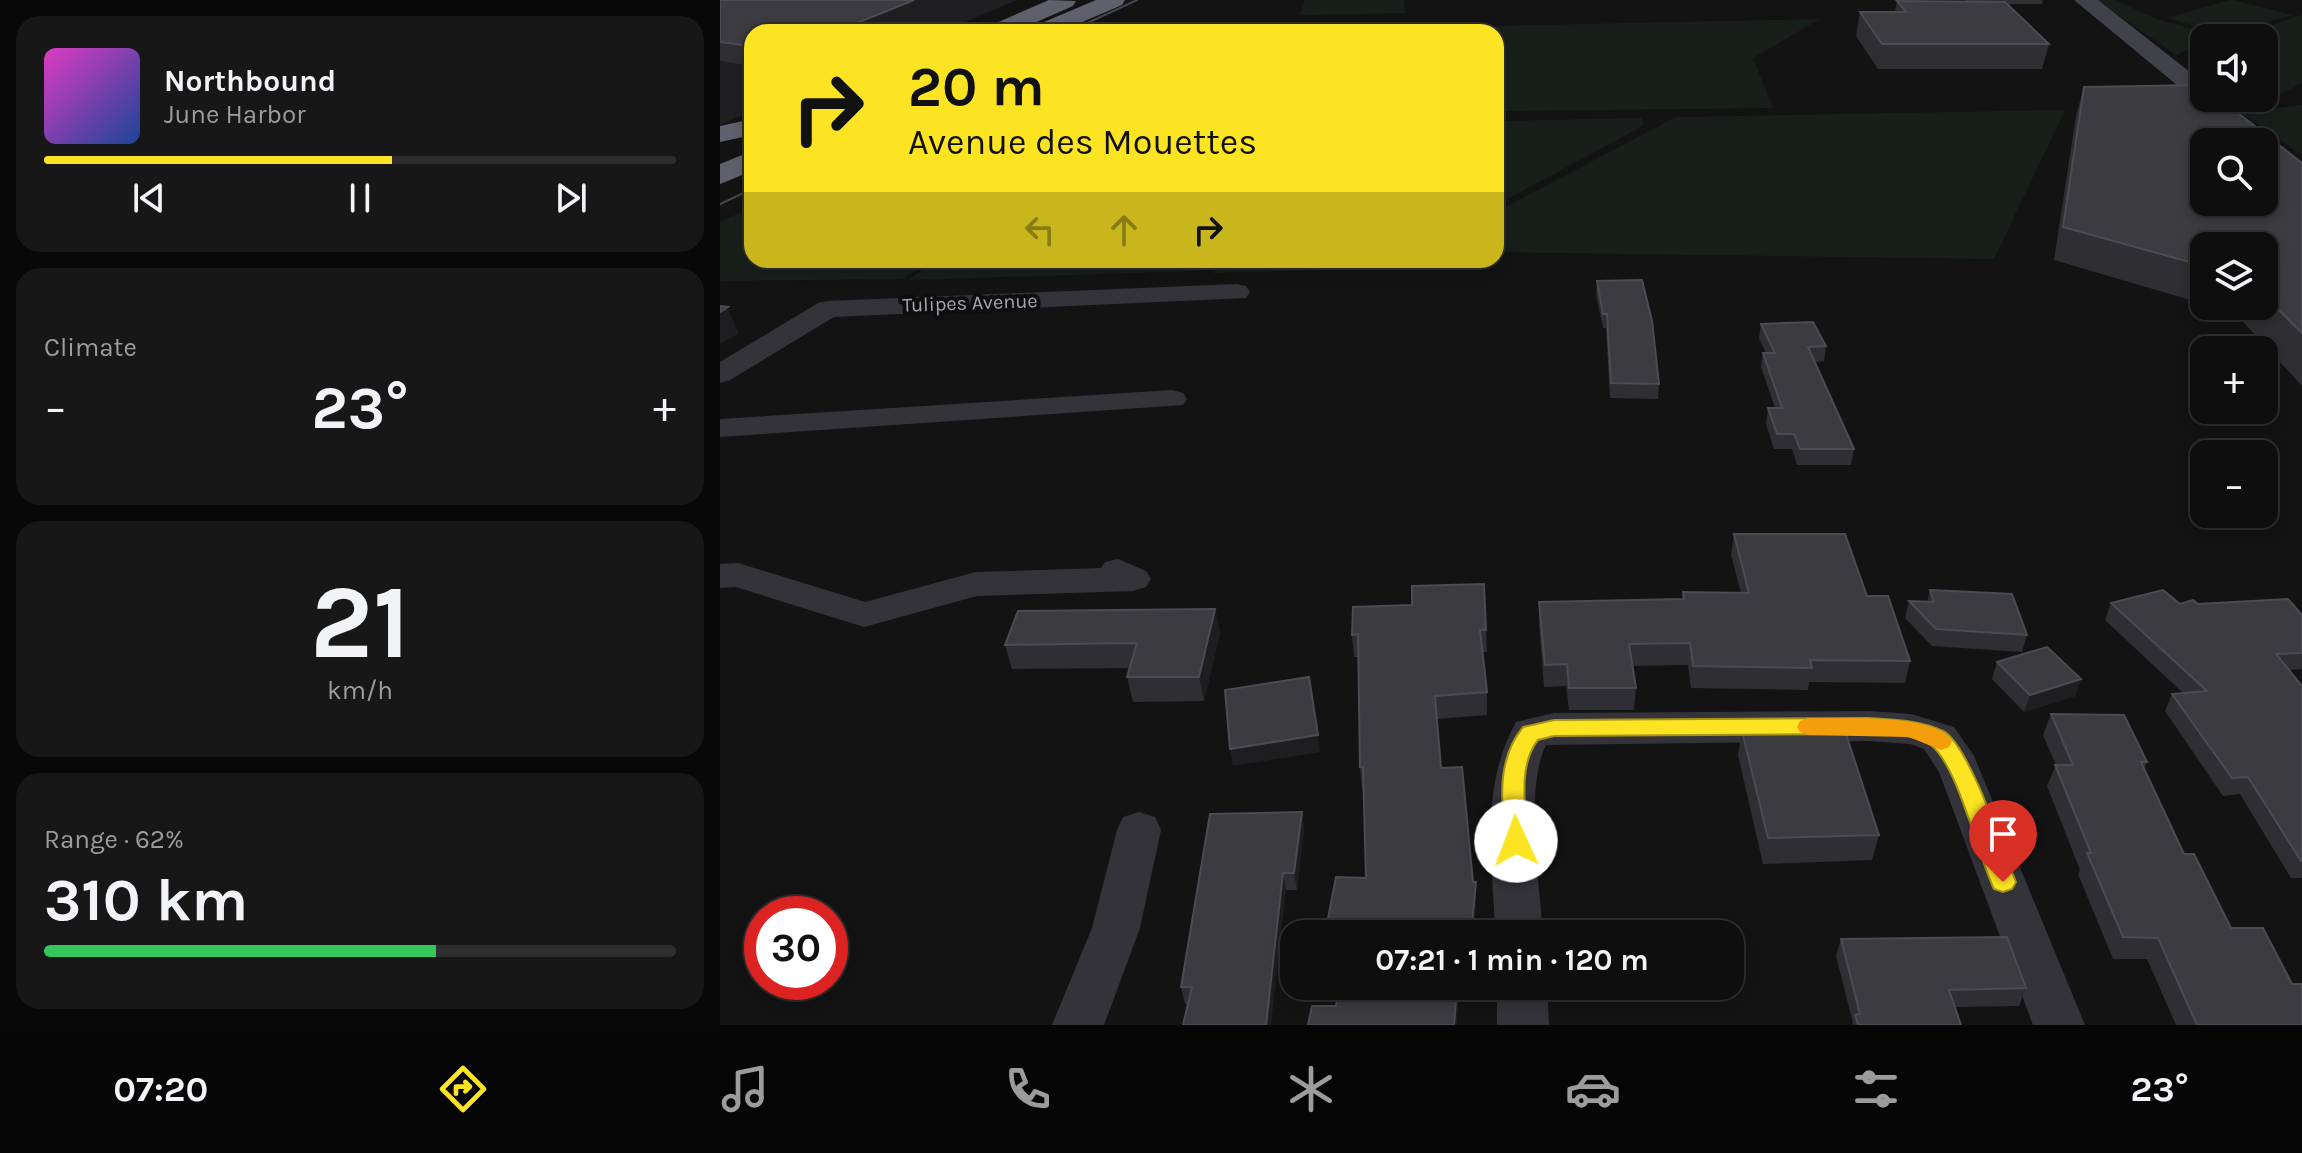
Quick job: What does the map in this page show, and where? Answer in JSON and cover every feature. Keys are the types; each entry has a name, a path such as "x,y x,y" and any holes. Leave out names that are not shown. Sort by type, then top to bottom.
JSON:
{"highway":[{"path":"1002,24 1051,0"},
{"path":"1013,24 1067,0"},
{"path":"1048,24 1100,0"},
{"path":"1058,24 1114,0"},
{"path":"720,134 744,129"},
{"path":"720,153 744,142"},
{"path":"720,175 744,164"}],"main road":[{"path":"2085,0 2190,84"}],"street":[{"name":"Tulipes Avenue","path":"720,374 828,309 1237,292"},
{"path":"720,428 1172,399"},
{"path":"720,576 738,575 864,615 976,584 1133,579 1118,570"},
{"path":"1518,920 1513,780 1521,745 1531,733 1570,728 1869,726 1911,729 1939,738 1959,767 2059,1025"},
{"path":"1078,1025 1116,928 1139,830"},
{"path":"1522,1000 1523,1025"}],"shaded area":[{"path":"720,0 1017,0 960,24 744,24 744,114 720,125"},
{"path":"1305,0 1404,0 1405,13 1300,15"},
{"path":"2097,0 2116,0 2156,19 2190,28 2190,50 2176,55"},
{"path":"2229,0 2292,15 2263,24 2190,24 2167,18"},
{"path":"2302,15 2302,83 2278,95 2278,24 2275,24"},
{"path":"1820,19 1753,58 1773,108 1504,111 1504,26"},
{"path":"2302,105 2302,155 2278,138 2278,128 2263,128 2241,113 2278,112 2278,108"},
{"path":"2065,110 1994,259 1504,252 1504,208 1676,117"},
{"path":"1642,118 1643,126 1504,201 1504,121"},
{"path":"744,211 744,268 920,268 902,279 720,281 720,222"},
{"path":"926,268 1201,268 1198,271 907,280"},
{"path":"1218,268 1380,268 1378,269 1213,273"}],"building":[{"path":"720,0 914,0 855,24 744,24 744,45 720,42"},
{"path":"1897,1 2005,2 2049,44 1882,44 1860,12 1906,12"},
{"path":"2190,85 2190,112 2237,112 2257,128 2190,128 2190,216 2278,216 2278,144 2302,163 2302,333 2278,309 2278,232 2190,232 2190,262 2063,227 2084,87"},
{"path":"1642,280 1652,321 1659,384 1611,383 1607,314 1603,314 1597,281"},
{"path":"1813,322 1826,346 1808,347 1854,449 1800,449 1794,434 1777,434 1768,408 1782,408 1763,353 1775,353 1761,324"},
{"path":"1734,534 1845,534 1867,596 1888,596 1910,661 1810,660 1812,668 1693,666 1690,643 1629,644 1636,688 1569,688 1567,664 1545,665 1539,602 1684,599 1683,592 1749,593"},
{"path":"1484,584 1486,630 1480,630 1487,692 1435,696 1441,768 1462,767 1473,882 1476,882 1472,920 1328,920 1336,877 1366,878 1358,634 1352,635 1353,607 1412,605 1412,586"},
{"path":"1930,590 2012,594 2027,635 1936,629 1909,601 1934,602"},
{"path":"2163,590 2180,604 2193,600 2198,604 2288,599 2302,615 2302,653 2276,654 2302,686 2302,861 2248,777 2232,778 2172,694 2207,691 2111,603"},
{"path":"1215,609 1199,677 1127,677 1137,643 1005,645 1018,611"},
{"path":"2047,647 2081,679 2030,695 1997,662"},
{"path":"1309,677 1318,735 1230,749 1225,690"},
{"path":"2051,714 2124,715 2147,762 2141,762 2184,854 2194,854 2231,928 2263,928 2292,984 2302,984 2302,1025 2197,1025 2158,938 2123,937 2087,853 2091,853 2055,765 2073,765"},
{"path":"1844,728 1879,835 1768,838 1742,731"},
{"path":"1302,812 1294,873 1283,873 1266,1025 1183,1025 1192,987 1181,987 1210,814"},
{"path":"2007,937 2026,988 1949,990 1961,1025 1858,1025 1855,1015 1860,1014 1841,939"},
{"path":"1337,1000 1456,1000 1454,1025 1308,1025 1312,1006 1336,1006"}],"tram line":[{"path":"1085,24 1137,0"},
{"path":"720,204 744,193"}],"slow traffic":[{"path":"1808,727 1911,729 1941,741"}],"route":[{"path":"1516,841 1513,780 1521,745 1531,733 1554,728 1869,726 1911,729 1939,738 1959,767 2003,882"}]}
